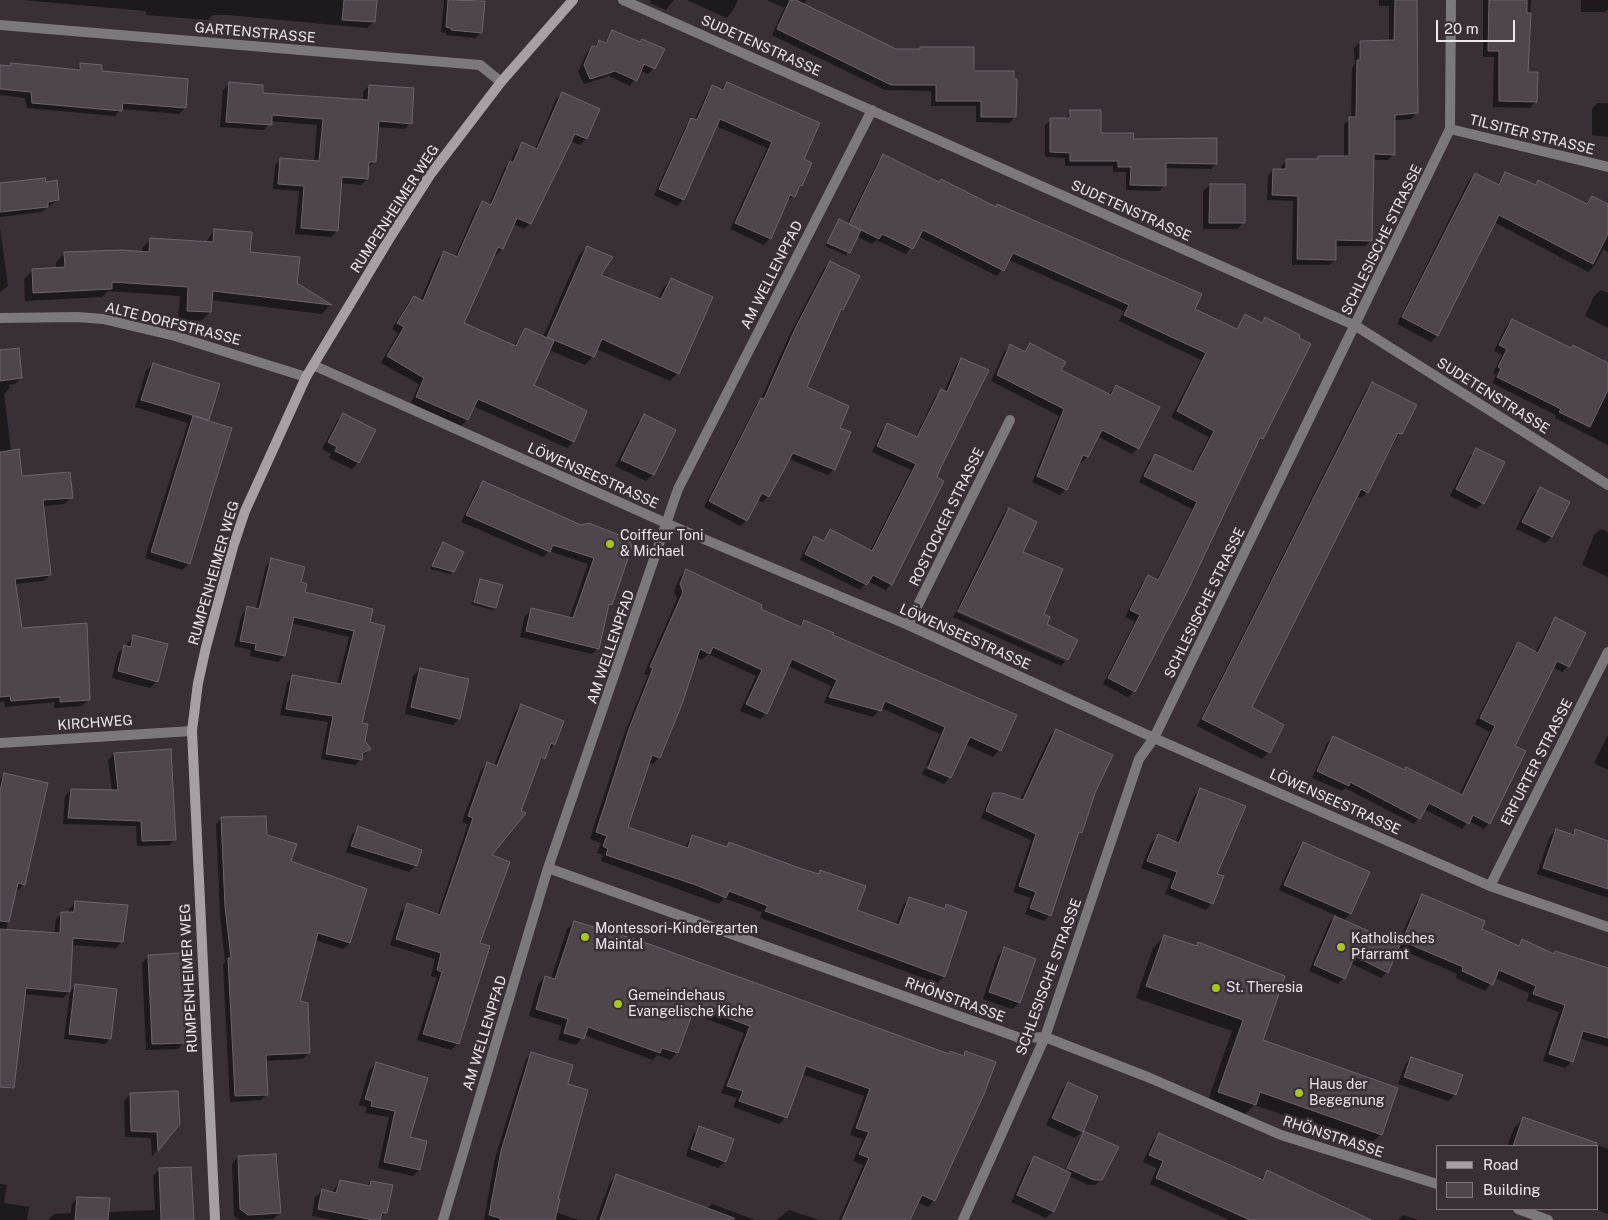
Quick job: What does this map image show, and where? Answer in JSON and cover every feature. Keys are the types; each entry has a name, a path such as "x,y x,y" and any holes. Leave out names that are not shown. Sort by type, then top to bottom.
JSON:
{"street":[{"name":"RUMPENHEIMER WEG","path":"214,1220 192,731 198,683 206,647 242,520 268,458 306,377 430,175 502,82 573,0"},
{"name":"SUDETENSTRASSE","path":"623,0 1356,326 1608,486"},
{"name":"SCHLESISCHE STRASSE","path":"963,1220 1045,1037 1139,759 1154,738 1356,326 1450,129 1451,0"},
{"name":"GARTENSTRASSE","path":"0,25 480,66 502,82"},
{"name":"AM WELLENPFAD","path":"443,1220 548,868 668,524 678,489 872,110"},
{"name":"TILSITER STRASSE","path":"1450,129 1608,167"},
{"name":"ALTE DORFSTRASSE","path":"0,318 47,316 103,319 175,336 306,377"},
{"name":"LÖWENSEESTRASSE","path":"313,365 668,524 908,625 1154,738 1490,886 1608,927"},
{"name":"ROSTOCKER STRASSE","path":"908,625 1010,420"},
{"name":"ERFURTER STRASSE","path":"1490,886 1608,652"},
{"name":"KIRCHWEG","path":"0,744 192,731"},
{"name":"RHÖNSTRASSE","path":"548,868 1020,1038 1045,1037 1150,1078 1280,1135 1436,1184"},
{"path":"1521,1210 1548,1220"}],"building":[{"path":"344,0 377,0 375,22 342,20"},
{"path":"448,0 485,1 482,33 451,30 451,28 446,27"},
{"path":"790,0 796,0 896,49 974,47 974,71 1014,71 1014,79 1017,79 1016,117 981,117 981,101 936,101 936,85 891,85 777,29"},
{"path":"1395,0 1417,0 1418,113 1395,115 1395,155 1374,154 1372,241 1336,240 1336,260 1297,259 1298,196 1272,195 1273,169 1286,169 1286,159 1318,159 1318,156 1349,156 1349,117 1356,117 1357,60 1360,60 1360,41 1394,40"},
{"path":"1489,0 1527,0 1527,13 1531,13 1528,72 1538,72 1537,102 1499,101 1499,51 1488,51"},
{"path":"612,30 640,42 642,39 665,49 655,69 644,64 637,81 615,71 590,79 584,65 592,46 597,46 599,40 606,43"},
{"path":"11,63 80,70 80,63 102,65 102,71 188,79 186,108 123,103 122,111 32,103 31,92 0,89 0,65 11,66"},
{"path":"229,82 263,85 263,93 368,100 369,85 414,88 412,124 379,121 376,162 369,162 368,179 342,177 338,231 301,228 304,186 278,184 280,158 319,161 323,119 272,115 272,125 226,122"},
{"path":"727,82 820,123 804,159 812,163 795,197 790,195 771,239 735,223 772,142 720,119 684,200 659,189 691,118 697,120 712,85 723,90"},
{"path":"562,92 600,109 587,139 575,134 531,224 517,218 503,249 498,247 464,323 516,346 525,328 554,341 534,385 587,411 574,442 478,399 468,420 416,397 424,378 387,356 404,327 397,323 414,296 423,301 444,251 457,257 482,201 491,205 510,161 513,163 522,142 537,149"},
{"path":"1070,110 1101,110 1101,133 1134,133 1133,139 1217,138 1217,164 1166,163 1166,186 1130,185 1131,167 1118,167 1118,161 1070,161 1070,153 1050,152 1050,118 1070,118"},
{"path":"883,154 939,182 941,179 996,207 997,204 1202,294 1195,309 1237,329 1245,314 1262,323 1265,317 1300,335 1299,338 1311,344 1263,439 1260,438 1186,594 1135,692 1108,678 1140,615 1130,610 1148,575 1158,580 1197,502 1144,476 1155,454 1193,472 1214,431 1177,411 1206,353 1124,315 1129,305 1013,253 1004,271 923,230 913,249 882,234 879,239 849,224"},
{"path":"1505,172 1536,185 1538,180 1587,204 1592,196 1608,204 1608,234 1593,264 1499,215 1438,336 1402,317 1475,173 1499,185"},
{"path":"45,178 46,182 57,180 59,200 48,202 48,207 0,212 0,183"},
{"path":"1210,184 1245,184 1245,223 1209,223"},
{"path":"839,219 861,230 850,253 827,243"},
{"path":"214,229 252,232 250,252 300,257 297,283 332,305 213,291 211,312 187,311 188,287 112,282 112,289 33,293 32,269 65,267 64,252 123,250 149,252 150,238 213,242"},
{"path":"587,246 613,257 601,275 661,299 671,278 713,297 679,374 602,339 594,357 547,337"},
{"path":"830,261 860,276 843,310 841,309 807,387 849,406 840,428 851,432 835,470 793,453 769,497 762,493 747,521 709,501 761,398 764,399 795,329"},
{"path":"1512,319 1571,348 1573,345 1608,363 1608,390 1590,427 1559,412 1561,409 1497,377 1501,369 1498,367 1507,349 1499,345"},
{"path":"1030,343 1066,362 1061,370 1111,395 1116,385 1160,407 1139,449 1102,430 1088,457 1083,455 1067,490 1037,476 1064,409 997,375 1010,344 1025,352"},
{"path":"19,348 22,378 0,381 0,350"},
{"path":"961,358 989,370 941,467 937,477 944,481 892,585 873,575 867,585 805,554 814,536 824,541 830,529 872,551 916,464 877,446 887,423 917,437 941,389 947,392"},
{"path":"153,363 220,384 209,420 141,400"},
{"path":"1372,382 1417,405 1402,434 1398,433 1368,493 1361,489 1252,707 1284,725 1270,753 1202,719"},
{"path":"343,413 376,430 359,463 335,451 337,447 328,442"},
{"path":"644,414 676,430 654,475 621,460"},
{"path":"193,416 232,428 190,564 151,552"},
{"path":"1476,448 1505,462 1484,504 1456,489"},
{"path":"19,449 22,476 70,472 73,498 43,500 51,575 15,579 22,628 87,623 90,700 60,702 60,697 11,701 10,696 0,697 0,452"},
{"path":"483,481 581,525 589,523 629,539 632,547 612,605 609,604 599,649 526,631 531,608 573,618 594,558 553,545 550,552 466,515"},
{"path":"1540,487 1570,502 1552,537 1522,522"},
{"path":"1009,508 1037,522 1023,552 1063,569 1044,614 1050,617 1047,624 1078,640 1068,660 958,611"},
{"path":"443,542 464,552 454,572 432,566"},
{"path":"271,558 305,567 301,582 307,584 305,592 373,609 370,622 385,626 362,723 368,724 365,741 371,749 363,753 362,760 326,754 333,716 286,709 292,675 341,684 354,631 294,617 285,656 255,650 256,644 240,641 247,606 259,609"},
{"path":"686,569 762,605 761,609 801,627 804,620 834,633 833,635 1017,715 1001,751 970,737 951,778 928,768 945,727 885,701 881,711 829,697 837,680 792,659 767,714 746,704 762,670 713,647 710,654 700,649 682,704 660,758 652,755 628,827 688,848 692,835 727,847 729,842 802,869 819,874 820,870 866,886 857,910 899,925 909,897 945,909 946,904 967,912 945,977 765,911 768,906 729,891 726,898 696,885 606,855 608,849 603,846 607,836 596,832 629,729 653,668 650,667 683,592 680,584"},
{"path":"480,579 503,585 496,608 474,602"},
{"path":"1555,617 1586,633 1569,667 1557,661 1515,746 1526,751 1490,824 1473,815 1469,824 1429,803 1420,819 1350,782 1349,786 1317,771 1333,736 1405,770 1406,767 1462,795 1495,726 1480,718 1518,642 1538,653"},
{"path":"133,635 168,644 158,682 118,671 124,645 131,647"},
{"path":"420,668 469,679 460,719 411,707"},
{"path":"521,704 564,721 555,745 551,743 545,759 541,757 521,811 526,813 492,855 510,862 480,943 490,946 459,1044 423,1034 442,972 437,970 441,953 396,939 407,903 440,915 473,818 468,816 487,762 497,766"},
{"path":"1056,729 1113,755 1095,793 1082,833 1079,832 1051,916 1030,908 1036,892 1019,886 1036,834 986,811 993,793 1002,793 1023,800"},
{"path":"171,749 176,840 142,841 141,821 68,818 71,789 118,790 114,753"},
{"path":"4,773 48,783 25,885 18,883 9,922 0,921 0,791"},
{"path":"1200,788 1246,806 1217,874 1224,876 1213,904 1171,888 1177,872 1147,861 1158,834 1179,843"},
{"path":"266,816 267,835 297,844 291,861 367,889 350,943 318,933 300,1001 308,1003 310,1053 266,1055 268,1095 235,1096 228,958 231,958 225,907 221,817"},
{"path":"358,826 422,850 417,866 351,846"},
{"path":"1556,829 1574,835 1575,829 1608,841 1608,889 1543,868"},
{"path":"1303,842 1370,872 1351,914 1284,885"},
{"path":"1422,894 1485,921 1482,929 1519,946 1522,939 1554,954 1555,951 1608,968 1608,1038 1583,1031 1573,1062 1549,1054 1565,1005 1533,994 1536,986 1499,970 1493,985 1462,971 1463,967 1402,941"},
{"path":"75,901 128,905 123,942 73,938 70,992 26,988 14,1088 0,1087 0,929 60,933 61,912 74,912"},
{"path":"1335,916 1400,945 1388,973 1355,956 1345,979 1314,965"},
{"path":"574,921 641,941 949,1054 950,1051 964,1056 965,1051 996,1062 984,1094 935,1201 922,1195 910,1220 842,1220 869,1158 859,1154 869,1132 856,1128 870,1089 806,1066 787,1118 739,1101 743,1091 727,1086 750,1026 695,1006 678,1053 662,1048 660,1053 588,1027 584,1039 564,1033 568,1019 536,1009 545,976 555,979"},
{"path":"1164,935 1197,946 1198,942 1285,976 1263,1040 1398,1088 1382,1135 1260,1092 1256,1105 1218,1092 1243,1020 1146,986"},
{"path":"1004,947 1036,959 1020,1003 989,992"},
{"path":"181,953 186,1043 152,1044 148,955"},
{"path":"75,984 117,989 111,1039 69,1034"},
{"path":"531,1052 573,1065 568,1084 588,1090 558,1199 560,1199 555,1220 500,1220 500,1218 489,1215 501,1151"},
{"path":"1411,1057 1463,1075 1456,1095 1404,1077"},
{"path":"376,1062 428,1078 410,1137 427,1141 420,1170 384,1162 395,1111 371,1106 372,1101 365,1099"},
{"path":"1068,1082 1098,1096 1083,1132 1052,1118"},
{"path":"178,1091 180,1124 158,1151 157,1132 131,1131 130,1093"},
{"path":"1523,1117 1597,1143 1597,1145 1513,1145"},
{"path":"699,1126 734,1139 726,1162 691,1149"},
{"path":"1084,1131 1119,1147 1102,1180 1094,1180 1067,1168"},
{"path":"1159,1133 1263,1180 1267,1170 1371,1220 1250,1220 1156,1178 1163,1161 1149,1155"},
{"path":"276,1154 281,1213 248,1215 240,1209 238,1156"},
{"path":"1034,1156 1071,1173 1054,1212 1017,1195"},
{"path":"191,1167 194,1220 161,1220 159,1168"},
{"path":"616,1174 734,1218 734,1220 600,1220"},
{"path":"340,1180 370,1186 371,1181 393,1185 387,1213 382,1213 380,1220 373,1220 318,1209 322,1189 336,1193"},
{"path":"77,1197 110,1198 108,1220 75,1220"}],"place":[{"name":"Coiffeur Toni & Michael","path":"610,544"},
{"name":"Montessori-Kindergarten Maintal","path":"585,937"},
{"name":"Katholisches Pfarramt","path":"1341,947"},
{"name":"St. Theresia","path":"1216,988"},
{"name":"Gemeindehaus Evangelische Kiche","path":"618,1004"},
{"name":"Haus der Begegnung","path":"1299,1093"}]}
